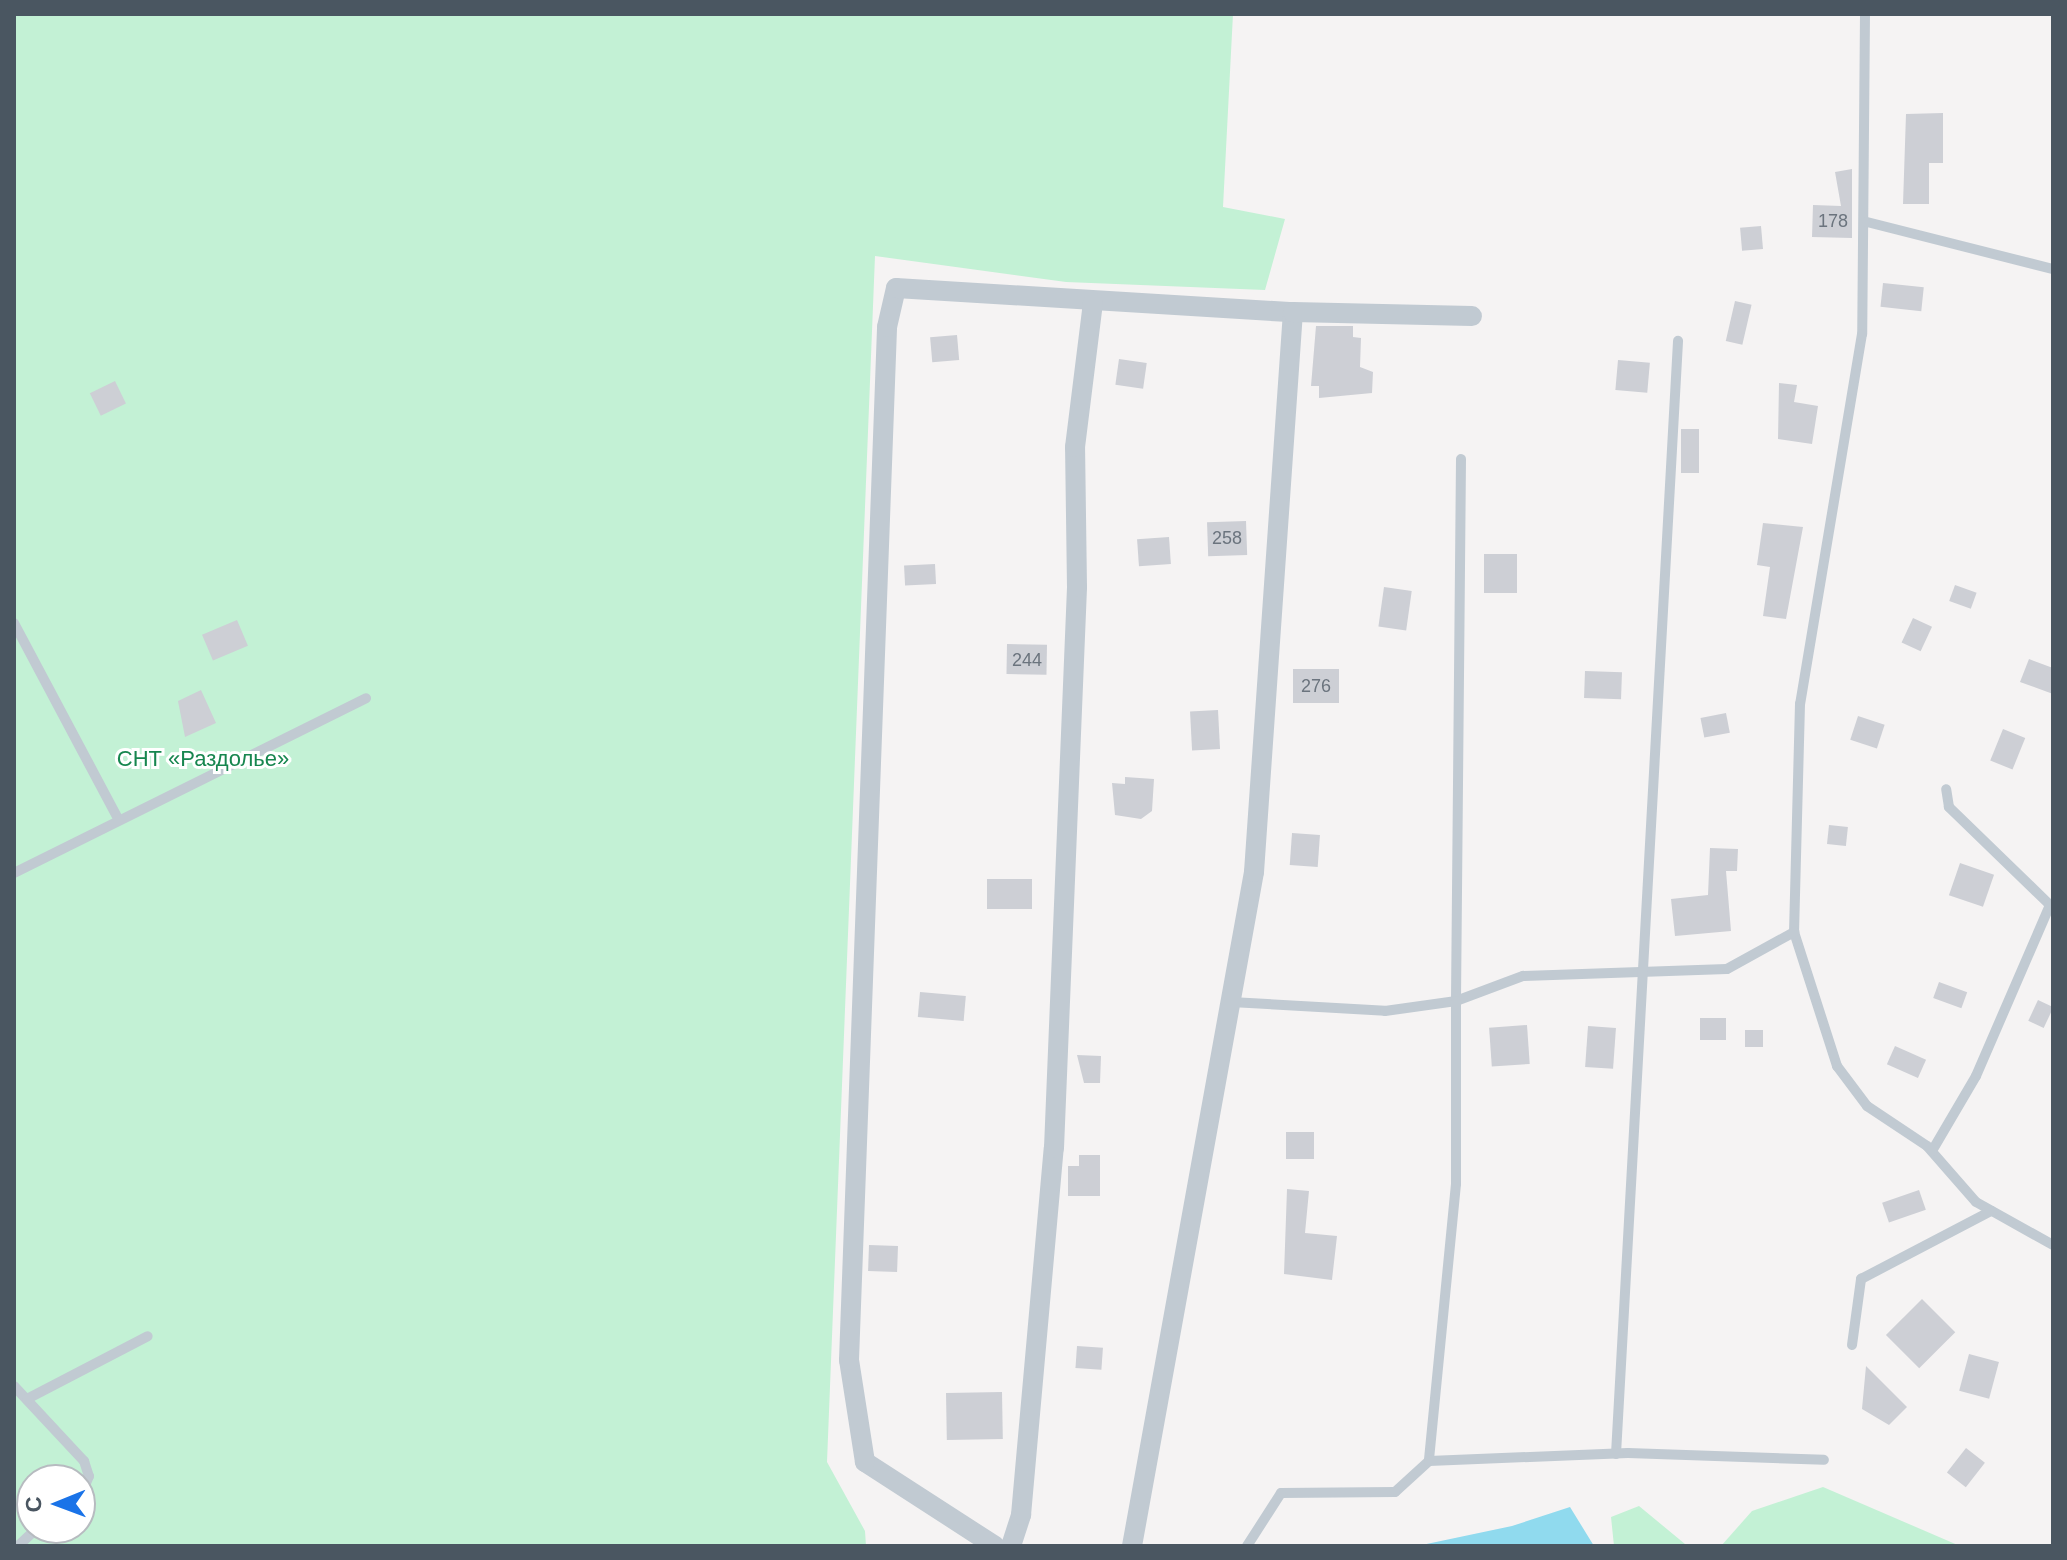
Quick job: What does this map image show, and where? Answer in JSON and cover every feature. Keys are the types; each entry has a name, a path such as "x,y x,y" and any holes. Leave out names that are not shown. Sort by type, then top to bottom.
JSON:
{"street":[{"path":"995,1546 865,1462 849,1360 887,327 896,288 1293,312 1472,316"},
{"path":"1011,1546 1021,1515 1054,1148 1077,587 1075,447 1093,302"},
{"path":"1132,1546 1254,872 1293,312"}],"lane":[{"path":"1865,14 1867,222 1862,334 1800,704 1794,932 1837,1066 1867,1106 1932,1151 1991,1211 2053,1245"},
{"path":"1867,222 2053,269"},
{"path":"1616,1454 1646,977 1678,341"},
{"path":"1429,1461 1456,1184 1461,459"},
{"path":"14,623 118,819"},
{"path":"14,873 366,698"},
{"path":"1932,1151 1976,1076 2050,905 1949,807 1946,789"},
{"path":"1231,1002 1385,1011 1456,1001 1523,976 1646,977 1727,969 1794,932"},
{"path":"1852,1345 1861,1279 1991,1211"},
{"path":"27,1399 148,1336"},
{"path":"14,1386 85,1464"},
{"path":"1247,1546 1281,1493 1395,1492 1429,1461 1616,1454 1824,1460"}],"green space":[{"name":"СНТ «Раздолье»","path":"14,14 1233,14 1223,207 1285,219 1265,290 1066,282 875,256 827,1462 865,1531 866,1546 14,1546"},
{"path":"1823,1487 1960,1546 1721,1546 1752,1511"},
{"path":"1639,1506 1690,1546 1614,1546 1611,1517"}],"water":[{"path":"1570,1507 1594,1546 1417,1546 1512,1526"}],"building":[{"path":"1943,113 1943,163 1929,163 1929,204 1903,204 1906,114"},
{"path":"1852,169 1852,238 1812,237 1813,205 1841,206 1835,172"},
{"path":"1761,226 1763,249 1742,251 1740,228"},
{"path":"1883,283 1924,287 1921,311 1880,307"},
{"path":"1735,301 1752,305 1742,345 1726,341"},
{"path":"1316,326 1353,326 1353,337 1361,338 1360,367 1373,372 1372,393 1319,398 1319,386 1311,386"},
{"path":"957,335 959,360 932,362 930,337"},
{"path":"1119,359 1147,363 1143,389 1115,385"},
{"path":"1618,360 1650,363 1647,393 1615,390"},
{"path":"115,381 126,403 101,416 90,393"},
{"path":"1779,383 1797,385 1794,402 1818,406 1812,444 1778,439"},
{"path":"1681,429 1699,429 1699,473 1681,473"},
{"path":"1246,521 1247,555 1208,556 1207,522"},
{"path":"1763,523 1803,527 1786,619 1763,616 1770,567 1757,565"},
{"path":"1169,537 1171,564 1139,566 1137,539"},
{"path":"1484,554 1517,554 1517,593 1484,593"},
{"path":"935,564 936,584 905,586 904,566"},
{"path":"1955,585 1977,593 1971,609 1949,601"},
{"path":"1384,587 1412,591 1406,631 1378,627"},
{"path":"1913,618 1932,627 1921,651 1902,642"},
{"path":"237,620 248,646 213,661 202,635"},
{"path":"1007,644 1047,645 1046,675 1006,674"},
{"path":"2029,659 2053,668 2053,694 2020,682"},
{"path":"1293,669 1339,669 1339,703 1293,703"},
{"path":"1585,671 1622,672 1621,699 1584,698"},
{"path":"201,690 216,723 185,737 178,701"},
{"path":"1218,710 1220,749 1192,750 1190,711"},
{"path":"1726,713 1730,733 1704,738 1700,718"},
{"path":"1858,716 1885,725 1877,748 1850,740"},
{"path":"2003,729 2025,738 2013,770 1990,761"},
{"path":"1125,777 1154,779 1152,811 1141,819 1115,815 1112,783 1125,784"},
{"path":"1829,825 1848,827 1846,846 1827,844"},
{"path":"1292,833 1320,835 1318,867 1290,865"},
{"path":"1710,848 1738,849 1737,871 1726,871 1731,931 1675,936 1671,899 1708,895"},
{"path":"1960,863 1994,875 1983,907 1949,895"},
{"path":"987,879 1032,879 1032,909 987,909"},
{"path":"1939,982 1967,992 1961,1008 1933,998"},
{"path":"920,992 966,996 964,1021 918,1017"},
{"path":"2038,1000 2053,1007 2044,1028 2028,1021"},
{"path":"1700,1018 1726,1018 1726,1040 1700,1040"},
{"path":"1527,1025 1530,1064 1492,1067 1489,1028"},
{"path":"1588,1026 1616,1028 1613,1069 1585,1067"},
{"path":"1745,1030 1763,1030 1763,1047 1745,1047"},
{"path":"1895,1046 1926,1060 1918,1078 1887,1064"},
{"path":"1077,1055 1101,1056 1100,1083 1084,1083"},
{"path":"1286,1132 1314,1132 1314,1159 1286,1159"},
{"path":"1079,1155 1100,1155 1100,1196 1068,1196 1068,1166 1079,1166"},
{"path":"1287,1189 1309,1191 1305,1233 1337,1236 1332,1280 1284,1274"},
{"path":"1919,1190 1926,1210 1889,1223 1882,1203"},
{"path":"869,1245 898,1246 897,1272 868,1271"},
{"path":"1922,1299 1955,1332 1919,1368 1886,1335"},
{"path":"1077,1346 1103,1348 1101,1370 1075,1368"},
{"path":"1969,1354 1999,1362 1989,1399 1959,1391"},
{"path":"1866,1366 1907,1407 1889,1425 1862,1409"},
{"path":"1002,1392 1003,1439 947,1440 946,1393"},
{"path":"1966,1448 1985,1463 1966,1487 1947,1472"}]}
